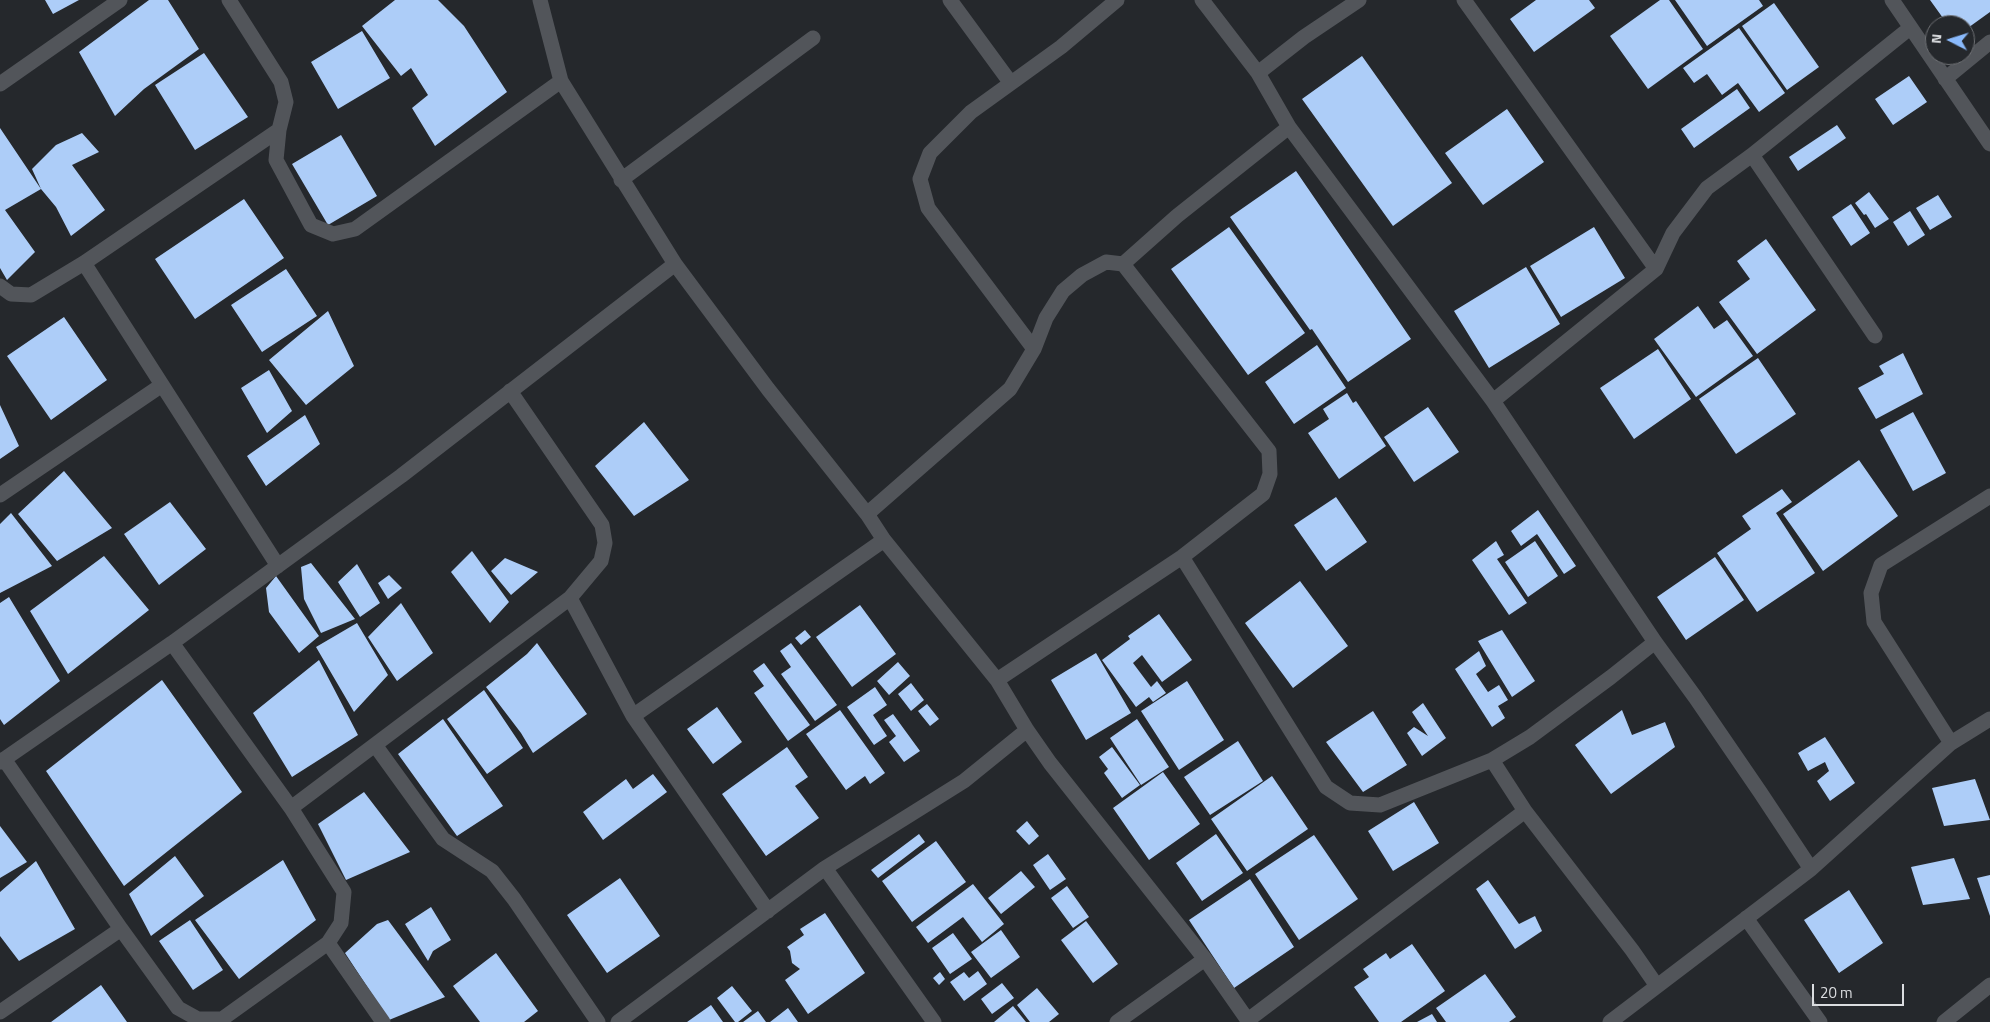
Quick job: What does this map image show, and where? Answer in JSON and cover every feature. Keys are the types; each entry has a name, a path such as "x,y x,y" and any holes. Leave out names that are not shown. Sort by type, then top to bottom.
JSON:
{"street":[{"path":"0,84 120,0"},
{"path":"229,0 281,82 286,102 279,130 276,160 311,225 333,234 355,229 561,81"},
{"path":"540,0 561,81 675,264 768,389 867,514 884,540 997,680 1027,730 1122,855 1205,959 1248,1021 1525,811"},
{"path":"950,0 1010,82"},
{"path":"1034,349 928,208 920,179 930,153 970,112 1061,47 1117,0"},
{"path":"1202,0 1258,72 1289,127 1493,401 1655,642 1701,705 1810,869"},
{"path":"1258,72 1304,37 1359,0"},
{"path":"1464,0 1656,269"},
{"path":"1892,0 1990,144"},
{"path":"1493,401 1656,269 1673,233 1707,188 1752,155 1910,28"},
{"path":"621,180 813,38"},
{"path":"1945,79 1990,42"},
{"path":"1123,264 1178,216 1289,127"},
{"path":"0,286 11,294 31,295 84,263 279,130"},
{"path":"1752,155 1875,336"},
{"path":"867,514 1010,389 1034,349 1046,318 1063,291 1082,275 1106,262 1123,264 1269,451 1270,474 1263,494 1182,557 997,680"},
{"path":"84,263 278,566"},
{"path":"172,643 291,808 344,892 341,923 328,943 222,1019 198,1019 178,1008 2,760 172,643 401,476 675,264"},
{"path":"0,495 162,385"},
{"path":"291,808 570,598 601,561 604,543 602,525 510,391"},
{"path":"1951,743 1874,622 1871,593 1882,565 1990,496"},
{"path":"633,716 884,540"},
{"path":"1182,557 1326,787 1350,803 1380,806 1492,760 1530,737 1611,678 1655,642"},
{"path":"570,598 633,716 768,911"},
{"path":"1610,1022 1810,869 1951,743 1990,720"},
{"path":"618,1022 824,868 964,781 1027,730"},
{"path":"375,746 443,839 492,871 514,899 598,1022"},
{"path":"1492,760 1525,811 1632,950 1657,986"},
{"path":"824,868 934,1022"},
{"path":"1746,918 1820,1022"},
{"path":"0,1012 121,929"},
{"path":"328,943 383,1022"},
{"path":"1117,1022 1205,959"},
{"path":"1944,1022 1990,985"}],"building":[{"path":"45,0 79,0 53,14"},
{"path":"149,0 168,0 199,49 144,89 115,116 79,52"},
{"path":"395,0 438,0 464,26 507,92 435,146 412,108 428,95 411,68 401,76 362,26"},
{"path":"1536,0 1589,0 1595,8 1534,52 1510,19"},
{"path":"1660,0 1669,0 1703,49 1648,89 1610,36"},
{"path":"1675,0 1759,0 1763,6 1707,46"},
{"path":"1930,0 1990,0 1990,12 1975,23 1975,15 1941,15"},
{"path":"1774,3 1819,67 1787,90 1742,26"},
{"path":"1739,28 1785,93 1759,112 1738,83 1722,95 1707,74 1694,83 1683,68"},
{"path":"362,31 390,78 338,109 311,62"},
{"path":"204,53 248,117 195,150 155,85"},
{"path":"1362,56 1452,183 1393,226 1302,99"},
{"path":"1909,76 1927,102 1893,125 1875,99"},
{"path":"1737,89 1750,108 1694,148 1681,129"},
{"path":"1507,109 1544,162 1483,205 1445,153"},
{"path":"1837,125 1846,138 1798,171 1789,157"},
{"path":"0,128 41,189 5,210 35,252 7,280 0,268"},
{"path":"82,133 99,152 72,165 105,210 71,236 56,207 41,189 32,169 56,145"},
{"path":"341,135 377,196 328,225 292,164"},
{"path":"1296,171 1411,339 1348,382 1312,329 1310,330 1230,217"},
{"path":"1869,192 1889,219 1875,228 1866,214 1864,215 1855,203"},
{"path":"1938,195 1952,217 1930,230 1916,208"},
{"path":"244,199 284,258 195,319 155,259"},
{"path":"1851,204 1870,233 1851,246 1832,217"},
{"path":"1910,211 1925,235 1908,246 1893,222"},
{"path":"1229,227 1305,333 1248,375 1171,269"},
{"path":"1594,227 1625,278 1561,317 1530,266"},
{"path":"1766,239 1816,310 1757,354 1719,302 1750,279 1737,261"},
{"path":"1526,267 1560,324 1489,368 1454,311"},
{"path":"286,269 317,316 262,352 231,305"},
{"path":"1698,306 1714,329 1727,320 1753,356 1696,397 1654,339"},
{"path":"328,311 354,366 306,405 269,360"},
{"path":"64,317 107,380 51,420 7,356"},
{"path":"1317,345 1346,388 1294,424 1265,382"},
{"path":"1658,349 1691,399 1634,439 1600,388"},
{"path":"1903,353 1923,394 1876,419 1858,388 1884,374 1879,366"},
{"path":"1758,358 1796,414 1736,454 1699,399"},
{"path":"269,370 292,411 267,433 241,388"},
{"path":"1347,393 1353,403 1356,401 1386,446 1339,479 1308,433 1329,419 1323,409"},
{"path":"0,405 19,446 0,459"},
{"path":"1428,407 1459,452 1414,482 1384,437"},
{"path":"1913,412 1946,473 1913,491 1880,430"},
{"path":"305,415 320,444 266,486 247,456"},
{"path":"644,422 689,480 634,516 595,466"},
{"path":"1859,460 1898,516 1823,571 1783,514"},
{"path":"64,471 112,528 57,561 18,514"},
{"path":"1782,489 1792,502 1776,513 1815,573 1757,612 1717,553 1751,529 1742,516"},
{"path":"1336,497 1367,542 1326,571 1294,525"},
{"path":"170,502 206,549 159,585 124,534"},
{"path":"1538,510 1576,566 1564,574 1537,534 1521,546 1511,531"},
{"path":"11,513 52,566 0,593 0,524"},
{"path":"1496,541 1504,555 1497,559 1527,603 1509,615 1472,560"},
{"path":"1535,541 1558,576 1528,597 1505,562"},
{"path":"472,551 509,602 490,623 451,572"},
{"path":"104,556 149,610 68,674 30,611"},
{"path":"1715,557 1744,600 1686,640 1657,597"},
{"path":"505,558 538,572 511,595 491,571"},
{"path":"311,563 355,619 321,633 304,599 301,567"},
{"path":"357,564 380,603 360,617 338,582"},
{"path":"389,575 402,588 388,599 378,583"},
{"path":"276,576 319,636 299,653 269,612 266,588"},
{"path":"1300,581 1348,646 1293,688 1245,623"},
{"path":"9,597 60,681 4,725 0,719 0,603"},
{"path":"401,603 433,653 397,681 368,637"},
{"path":"860,605 896,654 852,687 816,637"},
{"path":"1159,614 1192,660 1162,682 1142,655 1133,663 1151,687 1157,681 1166,693 1153,702 1149,697 1136,707 1102,660 1130,639 1128,636"},
{"path":"357,623 388,675 354,712 316,647"},
{"path":"805,630 811,637 801,645 795,638"},
{"path":"1502,630 1535,681 1512,697 1478,641"},
{"path":"537,643 587,714 533,753 521,733 486,687 527,654"},
{"path":"791,643 837,705 815,721 781,674 791,667 780,651"},
{"path":"1479,651 1486,666 1476,674 1488,692 1499,685 1508,700 1498,706 1505,718 1492,727 1455,669"},
{"path":"1096,653 1131,713 1086,740 1051,680"},
{"path":"319,660 358,735 292,777 253,713"},
{"path":"898,662 910,676 889,695 877,681"},
{"path":"764,663 810,725 788,741 754,693 764,686 753,671"},
{"path":"162,680 242,792 124,886 46,771"},
{"path":"1187,681 1224,740 1179,770 1141,711"},
{"path":"911,683 924,700 911,711 898,694"},
{"path":"875,687 887,705 873,715 887,736 874,745 847,707"},
{"path":"484,690 523,748 487,774 447,719"},
{"path":"1423,703 1446,738 1422,756 1407,733 1414,727 1428,736 1412,712"},
{"path":"927,704 939,719 930,726 918,711"},
{"path":"717,707 742,742 713,764 687,729"},
{"path":"840,710 885,773 870,784 865,776 846,790 806,734"},
{"path":"1622,710 1632,735 1665,722 1675,747 1611,794 1575,745"},
{"path":"1373,711 1407,765 1363,792 1326,742"},
{"path":"893,714 920,751 904,762 889,742 896,736 884,720"},
{"path":"443,719 503,806 457,836 398,754"},
{"path":"1137,719 1169,767 1141,785 1110,738"},
{"path":"1825,737 1855,783 1830,801 1817,781 1829,771 1825,762 1808,771 1798,753"},
{"path":"1238,741 1263,781 1210,815 1184,777"},
{"path":"787,747 808,777 795,786 819,818 766,856 722,794"},
{"path":"1112,747 1140,785 1122,798 1104,773 1108,769 1099,757"},
{"path":"1163,772 1200,824 1149,860 1113,808"},
{"path":"653,774 667,792 603,840 583,812 626,779 633,789"},
{"path":"1272,776 1308,829 1247,871 1211,819"},
{"path":"1975,779 1990,820 1944,826 1932,788"},
{"path":"364,792 410,852 346,880 318,824"},
{"path":"1414,802 1439,843 1393,871 1368,831"},
{"path":"1027,821 1039,836 1029,845 1016,831"},
{"path":"0,826 27,862 0,878"},
{"path":"919,834 925,842 878,878 871,870"},
{"path":"1216,834 1243,873 1202,901 1176,863"},
{"path":"1314,835 1358,899 1299,940 1255,874"},
{"path":"936,841 966,882 912,922 882,881"},
{"path":"1048,854 1066,879 1050,890 1033,865"},
{"path":"175,856 204,896 151,936 129,894"},
{"path":"1954,858 1970,899 1923,905 1911,867"},
{"path":"283,860 316,920 239,979 195,920"},
{"path":"36,861 75,929 19,961 0,936 0,892"},
{"path":"1021,871 1035,887 1001,914 988,898"},
{"path":"1990,875 1990,916 1977,878"},
{"path":"620,878 660,936 607,973 567,915"},
{"path":"1250,879 1294,947 1234,988 1189,920"},
{"path":"1488,880 1519,924 1535,916 1542,931 1515,949 1476,889"},
{"path":"973,884 1004,924 982,942 963,917 928,943 916,927"},
{"path":"1067,886 1089,917 1073,928 1051,898"},
{"path":"1849,890 1883,943 1839,973 1804,920"},
{"path":"431,907 451,940 433,951 428,961 405,924"},
{"path":"825,913 865,973 808,1014 785,980 800,969 792,963 790,951 787,947 804,935 800,929"},
{"path":"190,920 223,970 193,990 159,941"},
{"path":"388,920 445,997 389,1020 345,953 377,924"},
{"path":"1086,921 1118,964 1093,983 1061,940"},
{"path":"1001,930 1020,957 991,978 971,952"},
{"path":"953,933 972,959 950,974 932,948"},
{"path":"1412,944 1445,991 1401,1022 1379,1022 1354,987 1369,977 1363,969 1386,953 1390,959"},
{"path":"496,953 538,1011 524,1022 480,1022 453,986"},
{"path":"978,971 987,984 964,1001 950,982 964,972 969,978"},
{"path":"940,972 945,979 939,985 933,978"},
{"path":"1485,974 1516,1017 1509,1022 1446,1022 1436,1008"},
{"path":"1002,983 1014,998 992,1014 981,999"},
{"path":"101,985 127,1022 51,1022"},
{"path":"732,986 752,1011 738,1022 735,1022 717,998"},
{"path":"1037,988 1059,1014 1049,1022 1030,1022 1017,1005"},
{"path":"711,1005 723,1022 687,1022"},
{"path":"1013,1006 1026,1022 994,1022"},
{"path":"788,1008 798,1022 770,1022"},
{"path":"758,1011 766,1022 743,1022"},
{"path":"1432,1014 1437,1022 1417,1022"}]}
